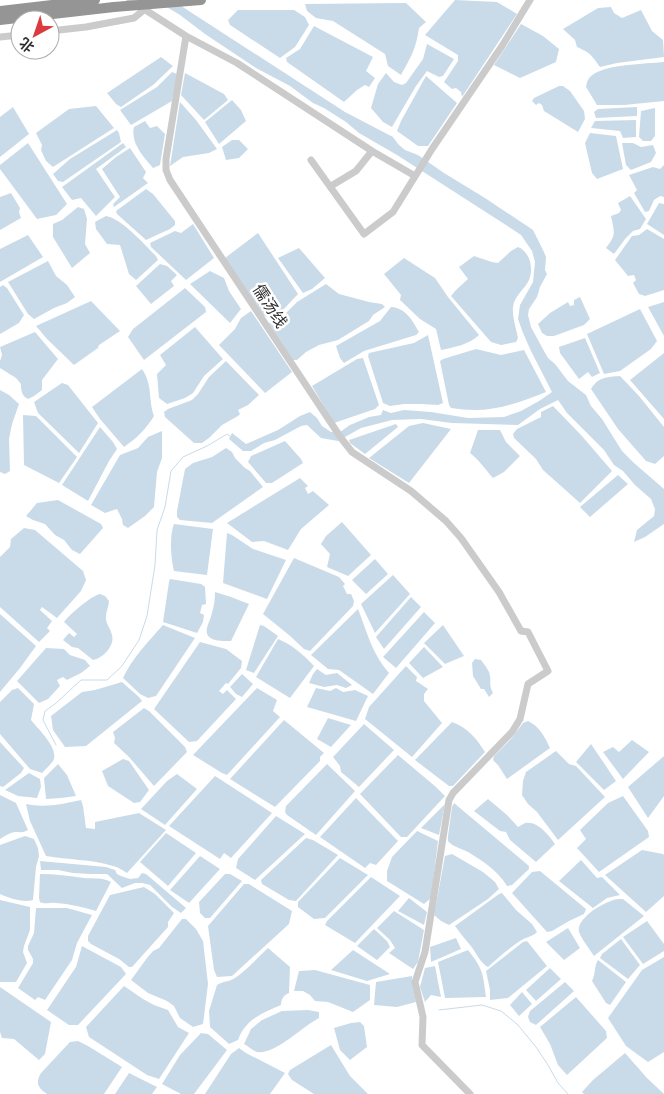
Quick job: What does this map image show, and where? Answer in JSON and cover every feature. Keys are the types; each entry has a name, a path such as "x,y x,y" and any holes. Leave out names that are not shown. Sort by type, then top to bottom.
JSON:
{"highway":[{"path":"0,11 95,0"},
{"path":"0,20 114,7 206,0"}],"street":[{"path":"130,0 186,36 237,63 372,151 415,176"},
{"path":"311,160 364,234 393,212 530,0"},
{"path":"60,30 134,18 145,10"},
{"name":"儒汤线","path":"186,36 166,159 166,170 170,180 341,438 352,452 411,491 446,521 461,538 499,592 520,631 528,632 548,671 528,684 520,719 512,732 453,793 449,800 425,952 415,982 423,1017 422,1045 470,1094"},
{"path":"331,186 356,171 372,151"}],"water":[{"path":"155,0 172,0 345,112 393,137 405,150 418,155 533,230 546,257 545,270 547,274 537,297 529,309 528,315 531,327 548,358 568,381 586,395 591,406 602,419 622,451 664,489 664,524 634,542 637,530 654,516 655,509 651,499 623,471 614,465 604,450 567,413 558,400 540,409 518,425 452,423 421,419 392,420 361,428 338,441 321,438 307,425 264,443 251,451 243,451 229,439 232,433 246,444 278,430 310,412 322,426 331,432 340,432 350,425 369,417 381,415 383,410 391,413 404,410 431,412 468,418 504,417 521,411 539,401 552,392 531,351 518,319 520,305 533,282 535,262 532,251 521,235 397,155 359,133 346,122 313,103 290,86 256,68 180,15"},
{"path":"455,0 497,2 517,14 462,97 461,92 456,88 452,89 444,82 458,61 458,55 425,35"},
{"path":"406,3 426,22 419,28 413,53 401,75 388,66 385,54 333,21 316,18 307,11 305,4"},
{"path":"611,7 614,13 622,18 641,10 652,31 663,40 664,57 600,67 591,55 577,47 575,40 563,29 598,8"},
{"path":"238,10 294,10 305,17 309,25 295,47 280,58 230,25 228,20"},
{"path":"521,24 543,36 559,49 556,62 520,78 494,65"},
{"path":"314,26 373,57 366,71 375,78 369,87 365,85 344,102 287,62 286,58 300,49"},
{"path":"427,44 454,59 443,76 439,77 427,71 392,127 383,122 371,108 378,84 386,73 394,82 402,85 406,83 423,59"},
{"path":"161,57 173,66 153,85 121,107 116,104 107,93"},
{"path":"664,62 664,101 624,105 597,105 586,87 591,76 606,69 626,65"},
{"path":"172,72 177,74 172,101 131,125 120,110 157,87"},
{"path":"185,73 224,94 228,100 204,120 181,95"},
{"path":"426,76 457,103 428,146 418,146 397,131"},
{"path":"559,86 563,86 570,91 584,111 585,119 578,132 544,111 542,105 539,103 536,105 532,101 534,98"},
{"path":"232,100 241,110 246,121 219,144 205,122"},
{"path":"180,102 217,149 209,153 183,157 170,166"},
{"path":"96,106 114,128 53,167 46,161 41,150 42,145 36,133 69,109"},
{"path":"13,107 29,134 0,157 0,117"},
{"path":"637,107 637,116 596,118 594,112 598,109"},
{"path":"655,108 655,136 651,141 643,141 639,137 641,111"},
{"path":"636,120 636,137 623,138 620,131 591,128 595,121"},
{"path":"145,121 150,128 157,126 165,134 160,165 153,168 134,139 134,127"},
{"path":"117,130 121,142 63,182 58,181 53,174 70,159"},
{"path":"590,133 616,136 623,169 597,179 592,173 585,143"},
{"path":"232,140 239,140 248,149 239,158 226,160 222,147"},
{"path":"28,143 67,204 56,215 37,219 0,169 0,165"},
{"path":"123,143 126,147 96,169 115,197 96,216 81,198 72,200 62,187"},
{"path":"622,143 633,143 641,147 653,145 656,153 651,162 631,170 626,165"},
{"path":"130,148 146,172 143,178 148,183 114,207 113,204 120,197 102,169"},
{"path":"664,165 664,197 660,196 654,200 649,211 645,212 634,193 637,190 629,175 653,167 660,169"},
{"path":"146,189 153,194 175,221 175,225 146,240 116,211"},
{"path":"11,193 20,208 21,218 0,230 0,197"},
{"path":"630,196 646,219 640,229 633,231 614,254 606,248 614,233 611,216 619,213 621,210 618,203"},
{"path":"659,203 664,204 664,235 647,224"},
{"path":"78,207 84,209 87,219 85,244 90,253 72,268 53,237 53,224 62,220"},
{"path":"106,216 125,226 158,260 136,280 129,274 120,245 107,244 96,229 95,222"},
{"path":"193,224 214,258 186,280 151,247 150,243 175,231 181,233"},
{"path":"647,229 664,239 664,290 645,296 639,294 633,283 636,280 634,275 628,276 615,260 632,236 639,235"},
{"path":"258,233 298,294 283,310 267,317 263,315 225,258"},
{"path":"28,235 43,257 0,282 0,249"},
{"path":"518,247 528,256 531,270 529,280 515,299 513,307 518,338 516,342 501,345 491,342 451,296 468,279 459,267 474,256 498,263"},
{"path":"299,248 325,278 312,289 303,293 278,258"},
{"path":"404,258 435,278 479,335 456,347 441,350 436,329 420,319 400,300 401,295 384,274"},
{"path":"48,261 56,276 67,285 75,297 67,303 34,319 28,314 8,282"},
{"path":"160,264 167,266 177,275 171,281 174,286 151,304 136,286"},
{"path":"210,271 224,278 229,291 241,309 230,323 190,284"},
{"path":"326,284 339,294 382,304 385,307 373,315 369,321 338,340 319,345 306,352 297,360 293,360 269,323 279,318 284,326 290,321 285,314 297,302"},
{"path":"3,285 7,288 24,315 19,323 0,334 0,287"},
{"path":"185,288 205,307 206,312 144,360 128,337 133,329"},
{"path":"580,297 590,319 584,325 554,336 547,336 542,333 538,324 550,313 568,302 570,306 574,305 574,300"},
{"path":"91,301 120,331 74,365 36,326"},
{"path":"664,302 664,336 648,307"},
{"path":"391,307 405,312 419,332 416,335 364,351 344,363 336,346 380,321"},
{"path":"640,309 657,341 651,349 620,371 604,374 587,334"},
{"path":"251,311 292,372 265,393 219,345 235,329 241,318"},
{"path":"195,327 223,359 204,376 193,393 167,404 159,398 157,374 166,365 160,355"},
{"path":"35,332 58,359 42,380 42,390 28,399 23,395 21,384 16,378 0,368 2,355 0,347"},
{"path":"428,335 443,403 438,405 404,404 390,406 383,403 368,356 369,353 414,343"},
{"path":"585,338 600,373 592,377 588,372 579,379 560,353 559,347"},
{"path":"476,349 501,355 524,350 546,392 502,407 475,410 451,408 440,361"},
{"path":"664,353 664,419 630,380"},
{"path":"363,358 379,405 375,409 334,423 312,386 357,359"},
{"path":"226,361 259,395 248,405 238,410 240,414 238,416 222,425 209,438 202,443 194,443 165,417 164,412 192,400 209,377"},
{"path":"142,369 148,381 154,416 141,433 124,447 92,407"},
{"path":"620,376 664,427 664,456 655,464 646,461 618,429 591,389 600,380 607,377"},
{"path":"62,383 68,385 98,423 79,453 38,413 34,402"},
{"path":"0,390 19,404 9,439 10,471 5,474 0,472"},
{"path":"553,406 612,471 580,503 543,470 536,459 514,438 513,434 517,429 541,417 541,412"},
{"path":"23,415 36,416 77,457 59,483 24,465"},
{"path":"423,423 451,429 409,483 369,458 409,426"},
{"path":"396,424 398,427 365,454 350,443 349,440"},
{"path":"100,427 117,449 88,501 62,485"},
{"path":"478,430 500,430 506,442 520,456 504,472 493,478 470,453"},
{"path":"162,431 162,458 157,472 154,507 128,528 123,525 117,509 105,513 91,505 120,455 138,448 148,437"},
{"path":"285,441 303,463 272,483 266,483 248,462 251,456"},
{"path":"226,448 232,452 235,458 250,471 263,487 212,523 180,520 177,517 177,511 185,469 193,463 212,457"},
{"path":"618,475 628,484 590,517 580,507"},
{"path":"300,478 308,486 305,488 308,494 313,491 329,505 301,529 288,550 264,541 252,542 227,523"},
{"path":"58,500 101,524 103,528 80,554 72,550 64,540 55,535 45,524 26,516 37,503"},
{"path":"342,522 371,555 348,576 327,567 330,554 321,544 326,536"},
{"path":"174,524 213,529 207,575 174,571 171,535"},
{"path":"24,528 35,530 83,571 86,580 81,591 57,618 42,607 40,610 52,621 47,628 50,631 39,642 0,607 0,557 10,547 11,539"},
{"path":"227,533 253,549 286,560 267,599 223,583"},
{"path":"294,558 339,577 345,584 343,586 347,594 351,594 354,601 353,606 310,651 304,649 263,614"},
{"path":"375,559 388,574 366,594 352,580"},
{"path":"393,575 410,594 375,633 361,604"},
{"path":"170,579 201,584 205,587 206,604 202,605 200,613 204,615 203,622 197,633 163,622"},
{"path":"215,592 249,604 231,641 214,640 207,633 207,626 212,615 215,600"},
{"path":"100,594 109,601 106,620 111,633 112,643 101,657 93,660 78,648 72,647 63,640 69,633 74,637 77,634 64,622 91,598"},
{"path":"411,597 421,607 384,649 376,637"},
{"path":"358,609 374,650 389,673 373,694 339,670 328,669 311,655"},
{"path":"424,612 435,623 396,668 383,657"},
{"path":"0,614 36,646 0,692"},
{"path":"163,625 195,638 156,696 148,698 140,694 123,678 136,657"},
{"path":"260,625 278,636 254,673 246,670"},
{"path":"443,625 464,656 445,664 424,643"},
{"path":"278,639 297,650 314,666 290,698 256,677"},
{"path":"200,642 226,649 242,661 241,668 228,684 226,683 219,691 223,694 227,690 236,699 197,741 189,742 154,709"},
{"path":"424,647 443,667 423,678 409,663"},
{"path":"46,648 64,649 70,655 85,660 90,666 67,680 63,677 57,680 60,686 48,699 39,703 17,681"},
{"path":"475,659 481,660 489,672 493,693 489,697 484,689 481,689 473,676 472,663"},
{"path":"406,666 417,677 416,681 428,689 424,694 424,701 442,723 412,757 365,719 369,707"},
{"path":"317,669 326,675 337,673 352,685 346,688 337,685 324,687 309,683"},
{"path":"242,674 253,684 242,697 236,694 230,687"},
{"path":"122,682 142,701 86,746 65,747 53,730 51,716 82,692"},
{"path":"18,688 34,704 31,720 47,739 54,751 53,761 42,773 30,769 0,734 0,702 12,690"},
{"path":"257,688 277,700 273,711 280,717 227,775 193,755"},
{"path":"316,688 330,691 336,688 343,692 355,690 368,696 356,721 307,707"},
{"path":"144,708 185,747 187,752 154,786 114,743 113,732"},
{"path":"328,718 351,725 331,747 317,739"},
{"path":"284,720 324,753 320,757 320,761 275,807 230,779"},
{"path":"528,721 544,736 550,748 507,779 493,760 494,756 511,739 523,723"},
{"path":"452,722 471,734 485,752 453,786 449,786 415,760"},
{"path":"364,724 394,750 359,787 341,772 340,766 333,757"},
{"path":"632,740 649,752 623,779 603,752 613,747 619,752"},
{"path":"0,742 24,768 21,773 3,787 0,786"},
{"path":"591,744 616,781 604,790 576,762"},
{"path":"556,751 569,764 576,766 605,797 558,840 522,795 526,772"},
{"path":"398,755 445,796 407,837 401,837 360,794"},
{"path":"664,756 664,796 648,818 628,787"},
{"path":"123,759 129,761 149,790 140,802 134,803 108,786 102,771"},
{"path":"58,764 67,775 76,796 46,799 44,778"},
{"path":"327,764 355,791 316,835 285,812 286,806"},
{"path":"29,773 40,779 41,787 37,798 18,796 5,790"},
{"path":"177,774 197,789 165,825 141,809 167,781"},
{"path":"215,776 272,813 231,858 224,853 220,859 169,826"},
{"path":"0,795 16,803 28,830 11,833 0,839"},
{"path":"623,796 648,831 649,837 599,872 577,848 586,839 580,830 608,803"},
{"path":"356,798 398,841 376,865 370,863 365,868 320,837"},
{"path":"488,799 518,827 525,823 534,824 546,833 555,844 536,862 510,840 506,832 500,831 474,811"},
{"path":"81,800 86,828 95,829 95,822 139,813 166,830 127,873 117,867 105,864 46,856 30,821 26,804 47,806"},
{"path":"454,803 529,866 529,869 512,885 507,886 495,871 485,863 448,841"},
{"path":"445,804 439,835 421,828"},
{"path":"276,816 305,834 255,880 236,868 238,859"},
{"path":"417,831 438,841 431,898 424,904 387,881 387,871 392,857"},
{"path":"166,833 196,853 168,886 140,862"},
{"path":"25,836 34,839 39,856 33,900 29,901 16,900 0,894 0,845"},
{"path":"306,838 313,840 338,855 296,901 289,900 262,884 261,880"},
{"path":"642,850 664,855 664,896 646,912 605,875"},
{"path":"452,854 483,872 495,882 499,889 488,899 449,925 434,915 445,856"},
{"path":"200,856 220,869 189,903 170,890"},
{"path":"340,858 368,875 325,918 314,919 298,907 298,902"},
{"path":"581,860 597,878 602,877 620,895 607,898 593,908 559,881"},
{"path":"40,861 106,867 130,879 138,878 142,873 146,874 186,908 181,913 172,907 150,885 135,883 122,888 107,874 41,870"},
{"path":"540,871 586,909 584,914 547,932 512,893 532,872"},
{"path":"40,874 101,879 111,882 96,911 71,905 40,902"},
{"path":"225,874 230,874 242,881 210,918 205,918 200,913 199,902"},
{"path":"371,877 400,896 355,943 325,925"},
{"path":"244,884 249,884 292,911 289,924 232,976 217,977 214,970 208,926"},
{"path":"144,887 155,894 174,913 168,922 168,927 132,967 129,967 119,959 91,944 88,941 88,936 110,895"},
{"path":"502,893 516,910 532,924 537,932 516,944 488,967 480,960 455,926"},
{"path":"409,898 427,912 424,925 398,911"},
{"path":"623,899 644,916 594,956 579,932 581,922 601,905"},
{"path":"0,900 30,907 30,930 23,952 27,963 16,982 0,982"},
{"path":"36,908 67,908 92,915 77,943 72,960 45,1000 38,997 35,1000 18,988 33,963 28,946 34,933"},
{"path":"394,911 424,930 418,962 413,969 389,953 395,948 390,940 377,928"},
{"path":"182,919 186,919 196,929 203,941 208,984 203,1024 193,1027 180,1018 174,1006 148,993 131,980 147,958 153,951 159,948"},
{"path":"647,921 664,944 664,951 643,964 623,937"},
{"path":"568,928 580,948 564,960 546,942"},
{"path":"374,929 387,941 390,947 377,960 357,946"},
{"path":"456,938 461,949 431,962 430,947"},
{"path":"621,939 640,965 628,979 600,958 602,954"},
{"path":"527,941 547,966 508,998 490,1000 486,971 523,942"},
{"path":"82,946 121,967 126,974 78,1025 69,1025 47,1010 76,967"},
{"path":"268,948 290,967 289,993 283,998 281,1005 255,1018 245,1027 238,1040 229,1044 210,1027 209,1011 217,985 239,975"},
{"path":"353,950 390,974 367,981 331,970"},
{"path":"468,950 482,972 486,997 445,998 438,962"},
{"path":"664,957 664,1052 648,1062 626,1046 608,1018 642,970"},
{"path":"598,960 626,982 610,1005 606,1003 592,981"},
{"path":"435,966 441,997 431,995 425,1002 420,987 425,968"},
{"path":"550,968 561,979 536,1001 526,990"},
{"path":"315,970 370,985 370,1000 353,1012 328,1002 315,1001 303,991 294,991 299,971"},
{"path":"412,976 416,1002 397,1007 374,1005 376,982"},
{"path":"565,982 574,991 536,1025 530,1022 528,1017 530,1011"},
{"path":"124,986 154,1005 168,1010 178,1027 189,1033 159,1079 147,1075 89,1037 86,1027"},
{"path":"0,987 51,1022 45,1054 39,1060 14,1039 2,1038 0,1032"},
{"path":"522,992 532,1004 519,1016 510,1005"},
{"path":"576,997 606,1031 607,1038 567,1075 558,1065 550,1044 540,1027"},
{"path":"308,1010 319,1012 319,1018 280,1045 264,1052 257,1052 244,1044 251,1029 262,1020 282,1011"},
{"path":"360,1022 364,1026 367,1047 350,1060 340,1050 334,1028"},
{"path":"201,1033 208,1034 227,1050 194,1094 181,1094 162,1084 180,1055"},
{"path":"78,1041 122,1067 104,1094 47,1094 41,1090 38,1080 41,1073 70,1042"},
{"path":"331,1045 350,1076 368,1094 314,1094 292,1080 288,1074 290,1070"},
{"path":"239,1048 285,1073 270,1094 205,1094 231,1054"},
{"path":"625,1053 664,1094 584,1094 582,1092 593,1080"},
{"path":"129,1073 157,1087 152,1094 115,1094"}],"waterway":[{"path":"56,745 43,720 45,711 81,680 107,680 122,666 139,640 147,616 155,565 157,530 165,507 171,471 183,457 227,434 231,437"},
{"path":"439,1010 482,1005 501,1011 517,1024 536,1047 558,1083 568,1094"}]}
